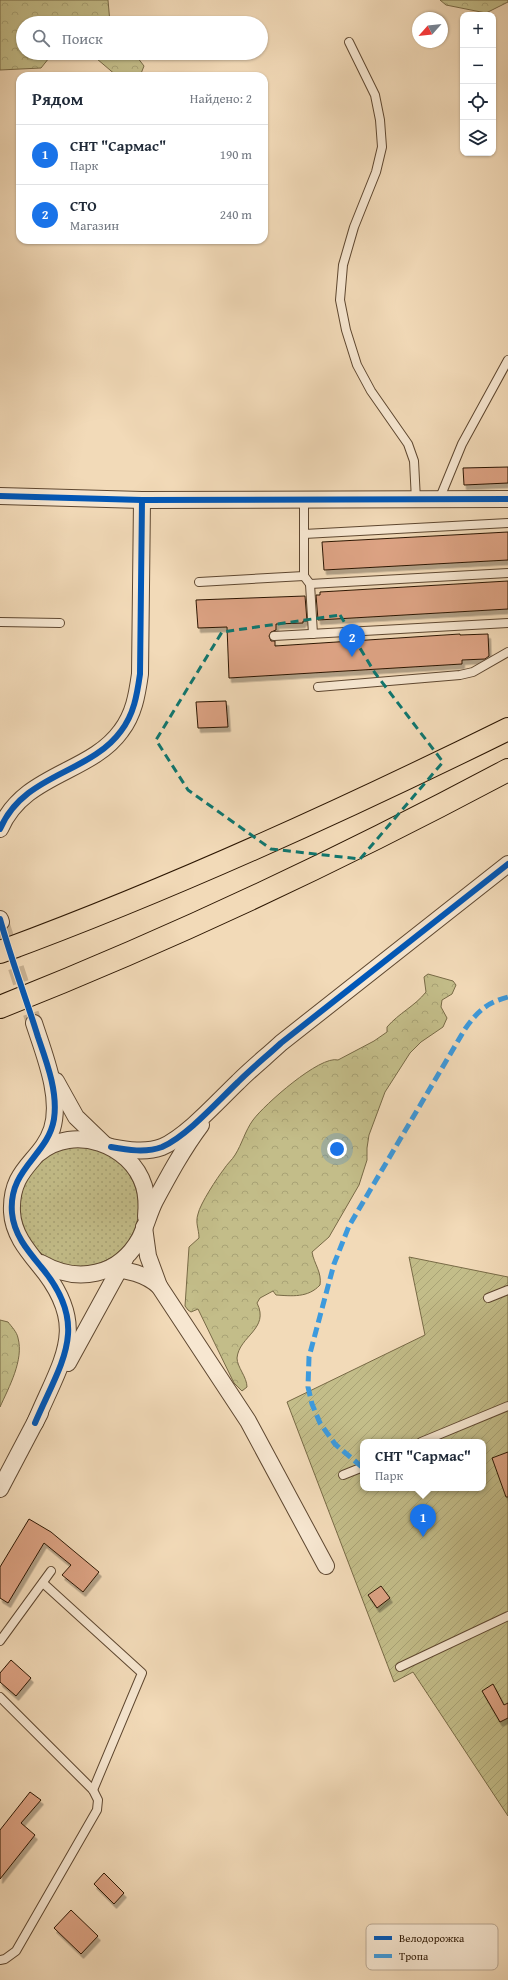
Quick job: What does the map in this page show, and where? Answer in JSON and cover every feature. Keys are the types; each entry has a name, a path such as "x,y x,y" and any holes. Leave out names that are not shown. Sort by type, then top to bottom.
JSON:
{"highway":[{"path":"0,952 146,896 271,843 508,729"},
{"path":"0,1007 78,975 292,880 508,770"}],"street":[{"path":"0,496 142,500 508,499"},
{"path":"0,829 11,809 24,796 109,745 121,732 131,715 137,697 140,674 142,500"},
{"path":"444,760 508,717"},
{"path":"461,795 508,778"},
{"path":"28,1162 49,1146 67,1140 90,1140 108,1146 139,1151 162,1147 182,1133 281,1043 508,864"},
{"path":"34,1023 45,1058 55,1105 54,1120 52,1130 46,1140 28,1162 17,1180 12,1208 15,1229 29,1253 56,1286 67,1311 69,1328 65,1351 35,1423"},
{"path":"45,1058 67,1104 76,1117 108,1146 123,1155 138,1173 144,1185 147,1199 145,1223 148,1256 159,1286 248,1421 326,1566"},
{"path":"0,1489 116,1266 133,1249 178,1158 222,1098"},
{"path":"29,1253 53,1270 65,1274 90,1274 116,1266 145,1276 159,1286"}],"lane":[{"path":"349,42 375,95 380,120 382,147 376,172 354,227 342,265 340,300 346,330 357,365 371,391 408,444 414,462 416,500"},
{"path":"439,500 462,444 508,360"},
{"path":"304,500 304,576 310,584 313,634"},
{"path":"304,534 508,524"},
{"path":"310,584 508,573"},
{"path":"199,582 304,576"},
{"path":"0,622 60,624"},
{"path":"274,636 508,623"},
{"path":"318,687 460,675 473,672 508,652"},
{"path":"488,1298 508,1290"},
{"path":"428,1439 508,1406"},
{"path":"344,1475 360,1468"},
{"path":"0,1641 52,1571"},
{"path":"43,1583 142,1673 93,1790"},
{"path":"400,1667 508,1616"},
{"path":"0,1697 93,1790 98,1800 97,1810 16,1951 5,1959 0,1960"}],"highlighted area":[{"path":"340,615 375,673 443,762 360,859 271,849 188,790 156,740 222,632"}],"green space":[{"path":"0,0 108,0 109,16 16,16 16,60 47,60 41,68 0,70"},
{"path":"440,0 508,0 508,2 488,12 446,5"},
{"path":"98,60 139,60 144,66 142,72 112,72"},
{"path":"428,974 453,981 456,985 452,994 442,1000 441,1007 447,1018 443,1027 421,1042 410,1053 385,1092 369,1135 367,1160 359,1185 329,1237 312,1252 320,1276 320,1285 310,1292 300,1295 276,1295 273,1291 260,1298 257,1303 260,1312 260,1319 253,1332 239,1350 237,1358 247,1383 247,1387 242,1391 234,1383 198,1309 191,1312 185,1306 189,1247 199,1238 197,1217 199,1210 213,1185 235,1155 250,1124 259,1113 280,1093 306,1073 319,1065 338,1060 374,1041 387,1032 387,1027 426,992 424,977"},
{"path":"79,1147 102,1152 121,1165 134,1184 139,1207 134,1230 121,1249 102,1262 79,1267 56,1262 37,1249 24,1230 19,1207 24,1184 37,1165 56,1152"},
{"path":"409,1257 508,1277 508,1816 413,1672 394,1682 287,1402 425,1335"},
{"path":"0,1320 8,1322 14,1329 19,1346 19,1355 15,1373 0,1407"}],"building":[{"path":"508,467 508,483 464,485 463,468"},
{"path":"508,532 508,560 324,570 322,542"},
{"path":"508,581 508,609 318,620 316,595 320,595 320,592"},
{"path":"305,596 307,621 303,621 303,623 276,624 276,630 271,632 269,636 271,641 275,641 275,646 460,634 488,634 489,656 485,659 462,660 462,664 229,678 227,627 198,628 196,600"},
{"path":"226,701 228,727 198,728 196,702"},
{"path":"508,1452 508,1497 506,1497 492,1458"},
{"path":"29,1519 51,1532 99,1572 83,1592 62,1575 71,1565 44,1543 8,1603 0,1598 0,1567"},
{"path":"381,1586 390,1598 377,1608 368,1595"},
{"path":"11,1660 31,1678 16,1696 0,1682 0,1673"},
{"path":"493,1684 504,1705 508,1703 508,1718 500,1722 482,1691"},
{"path":"30,1792 41,1800 21,1823 35,1835 0,1879 0,1830"},
{"path":"104,1873 124,1893 114,1904 94,1884"},
{"path":"71,1910 98,1936 81,1954 54,1928"}],"tunnel":[{"path":"1,922 34,1023"}],"marked path":[{"path":"360,1465 335,1444 320,1423 312,1404 308,1387 309,1357 334,1264 349,1226 465,1029 483,1008 500,999 508,997"}],"cycle path":[{"path":"0,496 142,500 508,499"},
{"path":"0,829 11,810 25,796 41,785 92,757 108,745 121,731 129,718 136,697 140,674 142,500"},
{"path":"111,1147 130,1150 156,1149 172,1142 182,1135 281,1043 508,864"},
{"path":"0,919 48,1067 53,1088 55,1109 50,1132 44,1143 22,1173 12,1198 13,1221 19,1236 57,1289 65,1309 68,1327 67,1345 62,1363 35,1423"}],"place":[{"name":"СТО","path":"352,657"},
{"name":"СНТ \"Сармас\"","path":"423,1537"}]}
